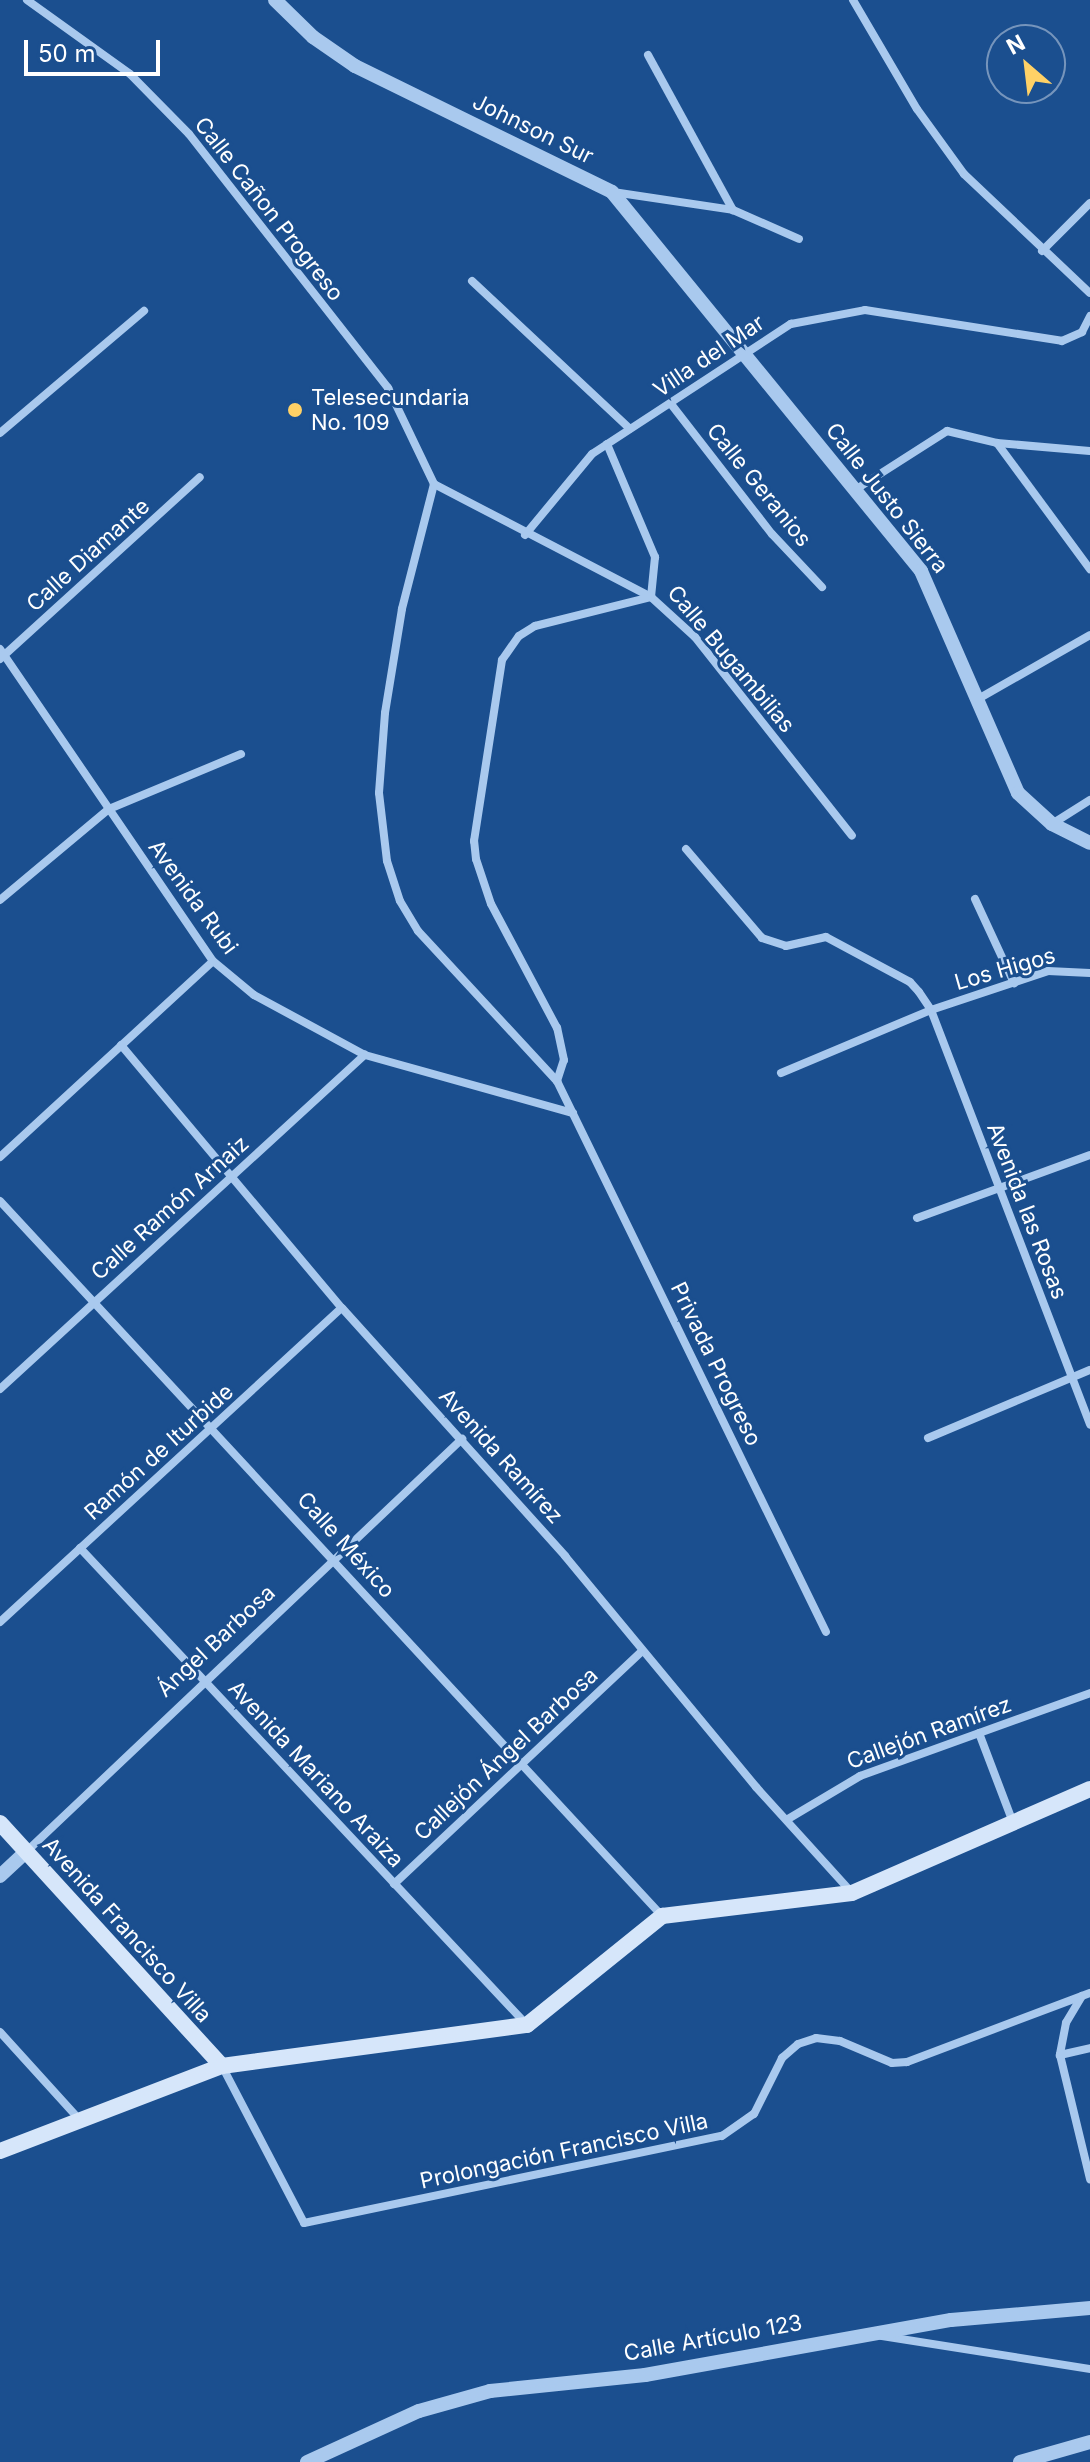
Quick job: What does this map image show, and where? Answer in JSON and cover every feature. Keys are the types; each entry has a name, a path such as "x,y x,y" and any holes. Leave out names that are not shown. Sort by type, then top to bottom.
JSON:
{"main road":[{"path":"0,2151 222,2066 527,2025 662,1916 852,1893 1012,1820 1090,1789"},
{"name":"Avenida Francisco Villa","path":"0,1823 222,2066"}],"street":[{"name":"Calle Cañon Progreso","path":"27,0 130,74 189,134 388,388 434,484"},
{"name":"Johnson Sur","path":"275,0 295,21 355,66 612,192 733,210 799,239"},
{"path":"290,0 295,21"},
{"path":"853,0 943,147 984,196 1090,293"},
{"path":"648,55 733,210"},
{"name":"Calle Justo Sierra","path":"612,192 858,488 933,593 1009,780 1052,824 1090,843"},
{"path":"1042,251 1090,203"},
{"path":"472,281 630,429"},
{"path":"0,433 144,311"},
{"name":"Villa del Mar","path":"525,535 583,463 742,352 791,324 841,311 946,320 1062,341 1082,332 1090,316"},
{"name":"Calle Geranios","path":"671,404 772,534 822,587"},
{"path":"858,488 947,431 997,443 1090,451"},
{"path":"997,443 1090,569"},
{"name":"Calle Bugambilias","path":"607,444 655,557 651,597 695,637 852,836"},
{"name":"Calle Diamante","path":"1,655 200,477"},
{"path":"434,484 525,535 651,597"},
{"name":"Privada Progreso","path":"434,484 402,609 385,713 379,793 387,861 400,901 418,931 557,1081 826,1632"},
{"path":"557,1081 564,1060 557,1028 491,904 476,859 474,841 502,660 519,636 535,626 651,597"},
{"path":"978,699 1090,635"},
{"name":"Avenida Rubi","path":"1,655 213,961 289,1017 365,1055 573,1113"},
{"path":"0,900 109,809 241,754"},
{"path":"1052,824 1090,800"},
{"name":"Avenida las Rosas","path":"686,849 762,938 774,945 815,937 837,941 910,982 931,1010 1090,1425"},
{"path":"975,899 1014,983"},
{"path":"0,1157 213,961"},
{"name":"Los Higos","path":"781,1073 931,1010 1014,983 1061,968 1090,973"},
{"name":"Avenida Ramírez","path":"121,1045 342,1308 462,1439 852,1893"},
{"name":"Calle Ramón Arnaiz","path":"0,1389 365,1055"},
{"path":"917,1218 1090,1155"},
{"name":"Calle México","path":"0,1201 214,1427 662,1916"},
{"name":"Ramón de Iturbide","path":"0,1622 342,1308"},
{"path":"928,1438 1090,1370"},
{"name":"Ángel Barbosa","path":"0,1876 462,1439"},
{"name":"Avenida Mariano Araiza","path":"80,1548 527,2025"},
{"name":"Callejón Ángel Barbosa","path":"394,1884 642,1651"},
{"name":"Callejón Ramírez","path":"788,1819 860,1776 1090,1693"},
{"path":"979,1733 1012,1820"},
{"path":"1086,1994 1066,2023 1060,2055 1090,2179"},
{"name":"Prolongación Francisco Villa","path":"222,2066 304,2223 722,2136 754,2114 782,2058 798,2044 816,2038 840,2041 892,2063 907,2062 1086,1994"},
{"path":"0,2032 79,2119"},
{"path":"1060,2055 1090,2048"},
{"name":"Calle Artículo 123","path":"307,2462 419,2411 490,2391 645,2375 951,2320 1090,2308"},
{"path":"873,2334 1090,2369"},
{"path":"1020,2462 1090,2442"}],"place":[{"name":"Telesecundaria No. 109","path":"295,410"}]}
